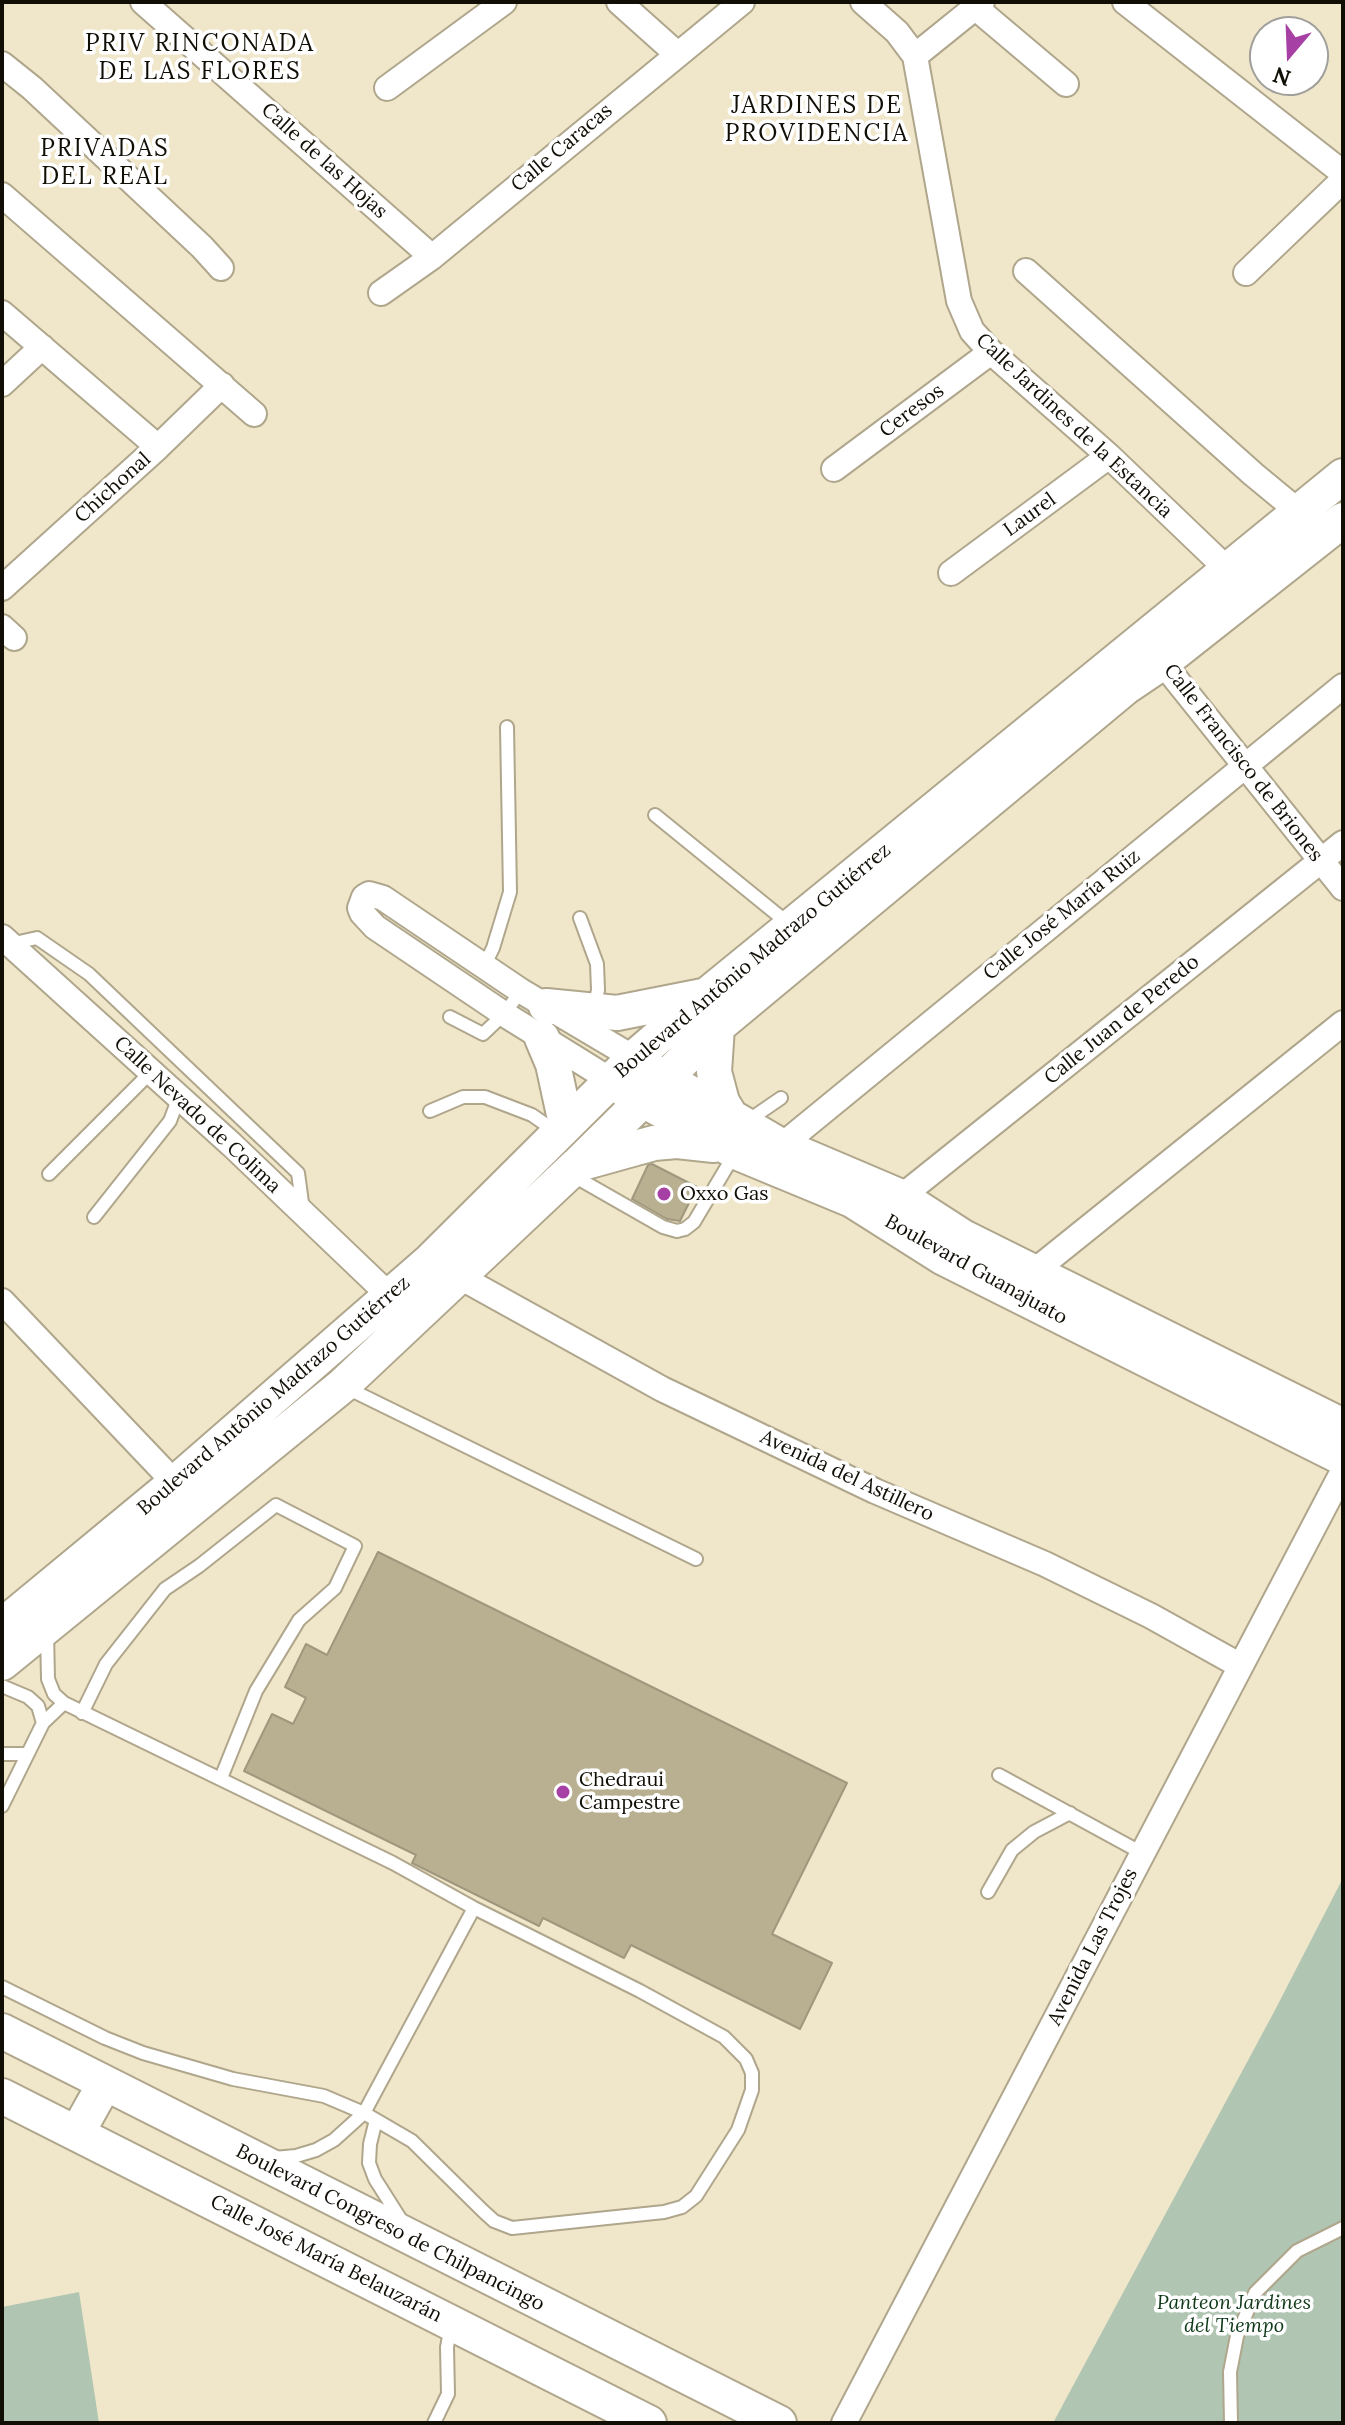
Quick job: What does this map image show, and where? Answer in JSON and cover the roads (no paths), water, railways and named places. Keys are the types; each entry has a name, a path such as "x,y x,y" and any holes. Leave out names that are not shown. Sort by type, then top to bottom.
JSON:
{"street":[{"name":"Calle de las Hojas","path":"143,2 432,257"},
{"path":"387,88 504,2"},
{"path":"619,2 676,53"},
{"name":"Calle Caracas","path":"381,293 432,257 676,53 742,2"},
{"name":"Calle Jardines de la Estancia","path":"863,2 897,32 915,56 959,301 972,331 1227,569"},
{"path":"1125,2 1343,173"},
{"path":"915,56 979,5 1066,84"},
{"path":"2,64 32,88 221,268"},
{"path":"1246,273 1343,180"},
{"path":"2,195 254,414"},
{"path":"1026,271 1299,512"},
{"path":"2,313 158,447"},
{"path":"2,384 42,347"},
{"name":"Ceresos","path":"834,469 991,352"},
{"name":"Chichonal","path":"2,588 222,385"},
{"name":"Laurel","path":"951,573 1109,456"},
{"name":"Boulevard Antônio Madrazo Gutiérrez","path":"5,1646 48,1625 342,1386 573,1169 717,1027 1126,687 1153,650 1227,569 1343,476"},
{"name":"Boulevard Antônio Madrazo Gutiérrez","path":"5,1646 175,1483 430,1261 562,1128 707,995 791,926 1153,650 1340,529"},
{"name":"Calle Francisco de Briones","path":"1153,650 1343,888"},
{"name":"Calle José María Ruiz","path":"781,1146 1343,686"},
{"name":"Calle Juan de Peredo","path":"901,1197 1343,843"},
{"path":"623,1070 536,1012 484,966 383,898 369,894 361,901 362,913 375,927 504,1014 536,1012 634,1012 707,995"},
{"name":"Calle Nevado de Colima","path":"6,940 179,1097 390,1296"},
{"path":"536,1012 553,1064 562,1128"},
{"path":"1032,1273 1343,1023"},
{"path":"573,1169 611,1153 654,1143 733,1135 714,1072 717,1027"},
{"name":"Boulevard Guanajuato","path":"623,1070 652,1090 852,1200 942,1257 1342,1475"},
{"name":"Boulevard Guanajuato","path":"733,1135 781,1146 901,1197 963,1237 1032,1273 1160,1333 1343,1426"},
{"name":"Avenida del Astillero","path":"460,1277 662,1389 875,1491 1045,1564 1151,1616 1239,1665"},
{"path":"2,1301 175,1483"},
{"name":"Avenida Las Trojes","path":"844,2423 1239,1665 1342,1475"},
{"name":"Boulevard Congreso de Chilpancingo","path":"2,2031 779,2423"},
{"path":"77,2133 105,2083"},
{"name":"Calle José María Belauzarán","path":"2,2096 649,2423"}],"lane":[{"path":"484,966 493,948 510,892 507,727"},
{"path":"655,815 791,926"},
{"path":"580,918 597,964 598,990 593,1012"},
{"path":"6,940 37,938 89,974 298,1173 303,1213"},
{"path":"450,1017 483,1034 504,1014 536,1012"},
{"path":"49,1174 151,1072"},
{"path":"94,1217 170,1121 179,1097"},
{"path":"430,1111 463,1097 485,1097 562,1128"},
{"path":"573,1169 638,1214 663,1227 677,1231 685,1229 694,1222 733,1135 781,1098"},
{"path":"342,1386 696,1559"},
{"path":"82,1713 106,1664 165,1589 276,1505 355,1546 335,1588 299,1620 256,1691 221,1778"},
{"path":"2,1987 105,2038 143,2053 233,2079 324,2096 370,2117 412,2141 494,2221 512,2228 664,2212 682,2207 696,2196 738,2130 752,2090 752,2073 746,2059 724,2037 393,1863 64,1703 54,1694 48,1679 48,1625"},
{"path":"2,1686 28,1697 38,1706 43,1723"},
{"path":"2,1806 43,1723 64,1703"},
{"path":"2,1754 27,1754"},
{"path":"999,1775 1142,1853"},
{"path":"988,1892 1012,1850 1034,1832 1070,1813"},
{"path":"414,2240 385,2198 369,2163 370,2117 474,1908"},
{"path":"257,2159 296,2156 316,2150 370,2117"},
{"path":"1231,2423 1230,2372 1237,2336 1255,2293 1297,2251 1343,2228"},
{"path":"434,2423 448,2394 447,2347 452,2323"}],"place":[{"name":"Oxxo Gas","path":"664,1194"},
{"name":"Chedraui Campestre","path":"563,1792"}],"district":[{"name":"PRIV RINCONADA DE LAS FLORES","path":"200,58"},
{"name":"JARDINES DE PROVIDENCIA","path":"817,120"},
{"name":"PRIVADAS DEL REAL","path":"105,163"}],"park label":[{"name":"Panteon Jardines del Tiempo","path":"1234,2314"}]}
